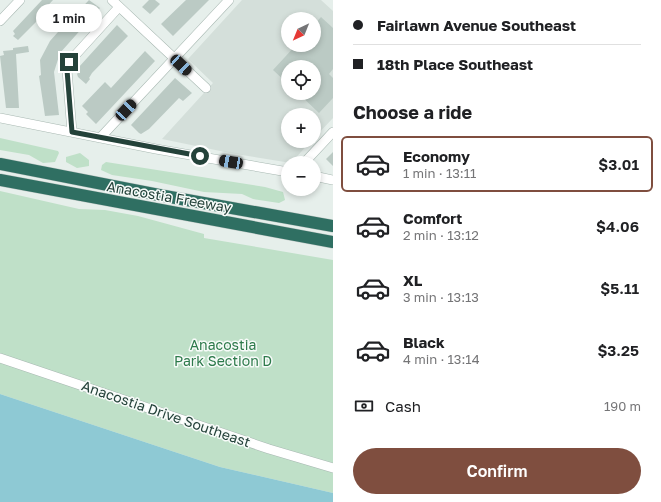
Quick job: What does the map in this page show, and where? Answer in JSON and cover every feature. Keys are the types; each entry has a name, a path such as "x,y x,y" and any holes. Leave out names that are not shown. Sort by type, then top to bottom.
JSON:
{"highway":[{"name":"Anacostia Freeway","path":"0,164 159,195 333,226"},
{"name":"Anacostia Freeway","path":"0,180 333,243"}],"street":[{"path":"0,21 20,0"},
{"path":"112,0 206,88"},
{"path":"100,138 229,0"},
{"path":"72,132 67,70 69,62 119,7"},
{"path":"0,118 100,138 281,171"},
{"path":"311,156 333,132"},
{"path":"321,177 333,180"},
{"name":"Anacostia Drive Southeast","path":"0,358 261,447 333,468"}],"shaded area":[{"path":"242,0 321,0 333,11 333,118 321,131 321,108 281,108 281,148 305,148 297,156 281,156 281,161 230,153 162,139 213,83 188,59"}],"green space":[{"path":"0,138 58,151 59,153 55,162 43,163 29,155 0,150"},
{"path":"80,153 89,160 89,166 77,168 66,162 66,157"},
{"path":"106,162 265,187 281,191 281,196 284,196 285,200 279,203 253,199 242,194 204,192 152,181 112,175 101,170 102,165"},
{"name":"Anacostia Park Section D","path":"0,191 79,209 105,210 138,216 204,234 204,238 333,260 333,493 220,467 0,394"}],"water":[{"path":"0,394 220,467 333,493 333,502 0,502"}],"building":[{"path":"42,0 53,0 41,13 44,14 18,40 13,36 15,34 13,31"},
{"path":"89,0 100,8 60,53 54,72 59,115 45,116 39,76 41,75 40,60 50,41 66,23 62,20 69,12 74,16"},
{"path":"149,0 155,0 160,4 150,14 142,7"},
{"path":"186,0 209,0 173,36 161,24"},
{"path":"321,17 333,28 333,69 329,74 333,78 333,98 321,111 321,108 314,108 305,100 321,100 321,60 282,60 290,52 321,52"},
{"path":"117,25 128,36 92,73 86,84 78,77 77,74 80,70 78,68"},
{"path":"28,46 29,52 16,54 19,108 6,108 0,56 4,55 3,51"},
{"path":"145,51 155,61 96,124 86,114 88,112 82,106 105,82 111,88"},
{"path":"281,61 281,77 273,70"},
{"path":"175,78 192,93 183,101 179,98 149,129 141,134 139,133 131,125"},
{"path":"333,152 333,166 326,159"}],"route":[{"path":"69,62 67,70 72,132 156,149 200,156"}]}
